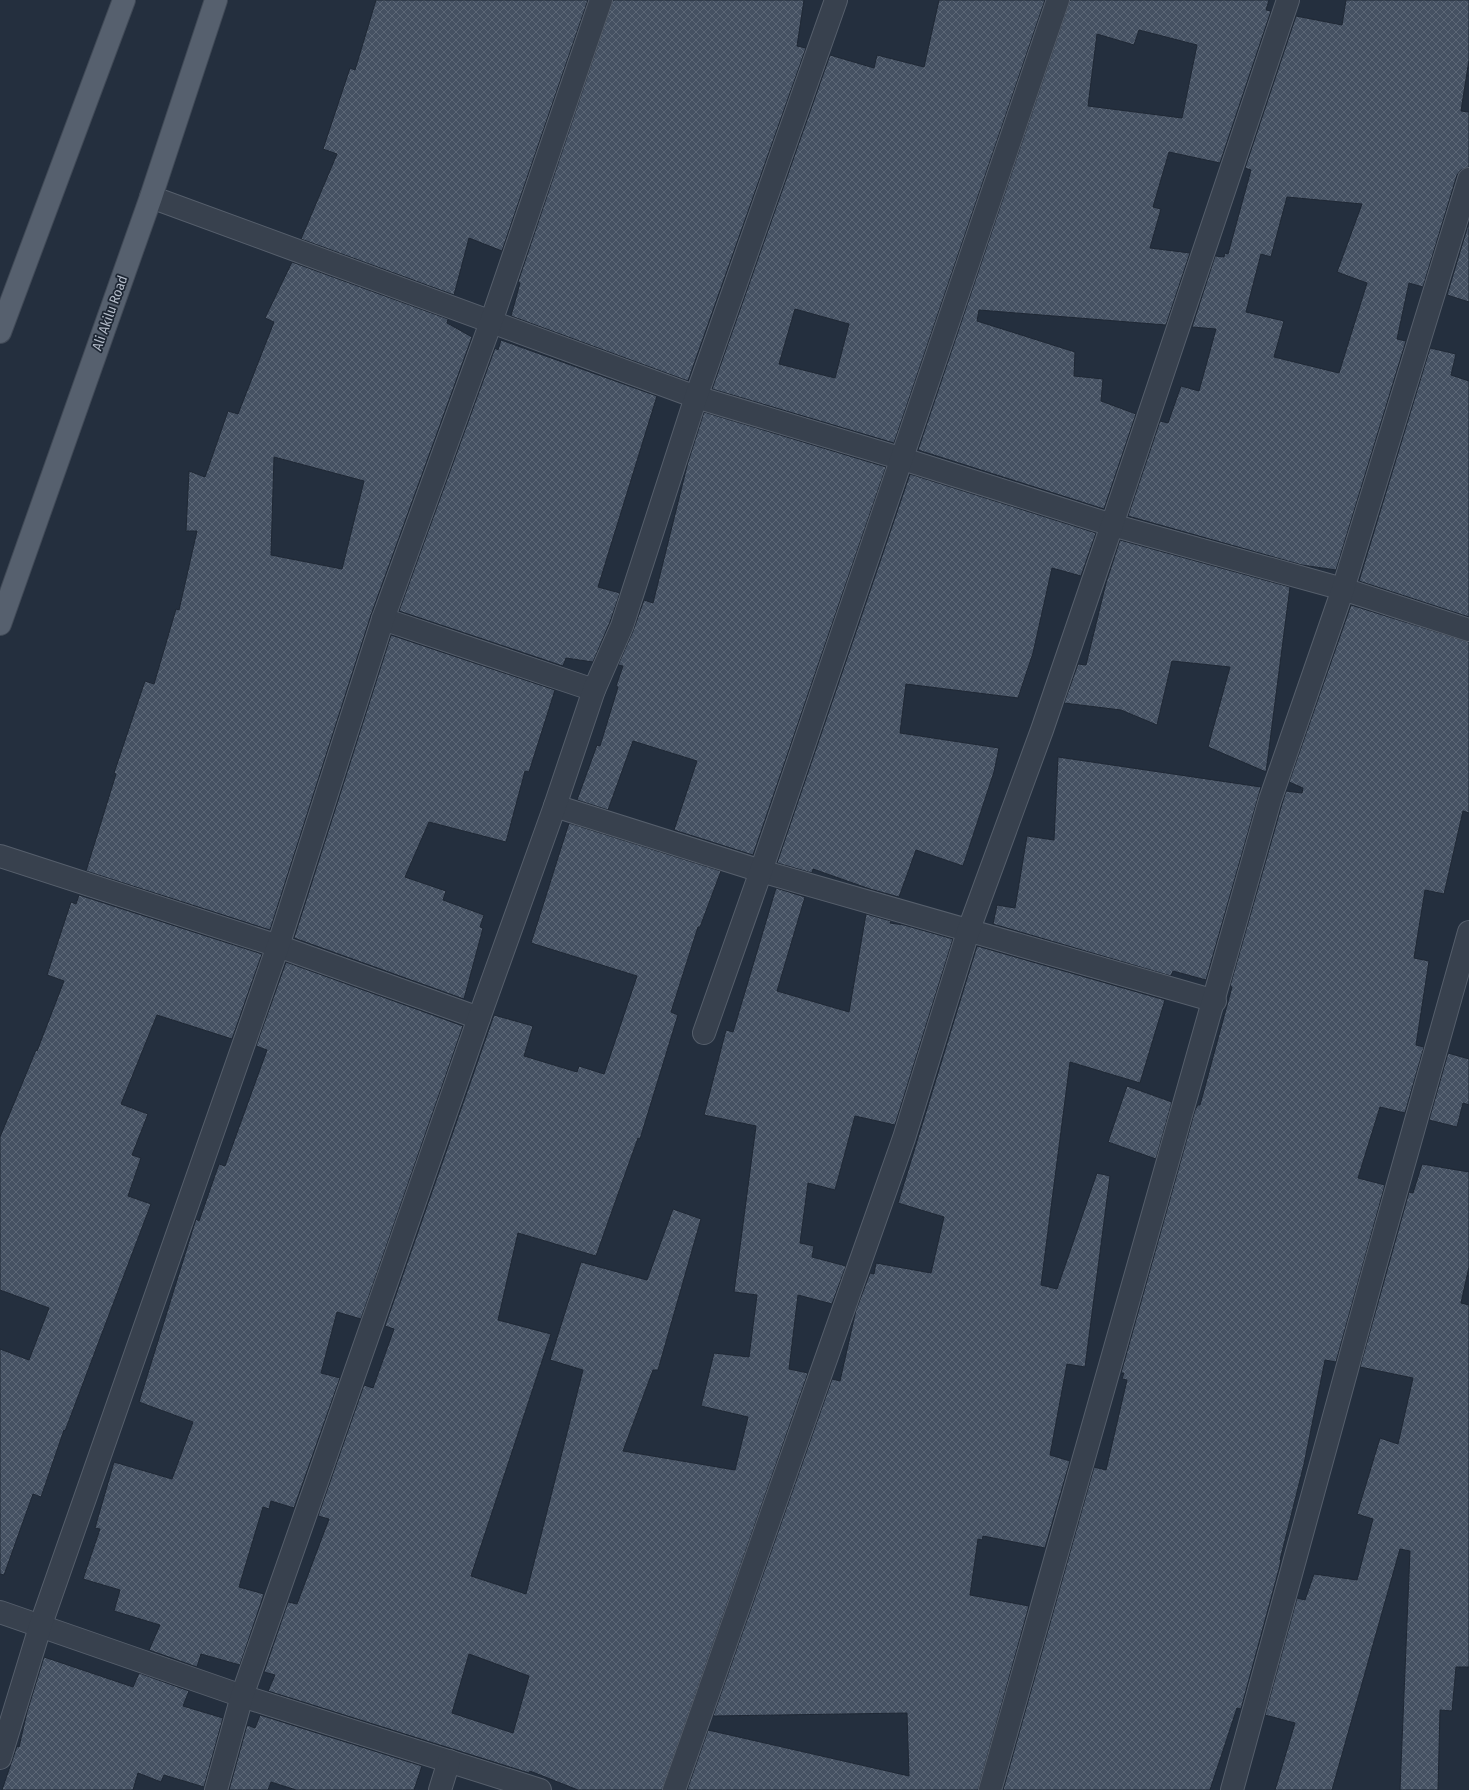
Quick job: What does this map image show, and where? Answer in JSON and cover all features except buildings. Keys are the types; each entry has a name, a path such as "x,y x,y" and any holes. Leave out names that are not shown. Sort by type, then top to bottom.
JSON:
{"main road":[{"path":"0,332 124,0"},
{"name":"Ali Akilu Road","path":"0,624 151,197 216,3"}],"street":[{"path":"0,1758 40,1627 278,946 382,619 490,322 601,0"},
{"path":"216,1790 242,1696 479,1018 556,806 594,690 622,626 696,397 836,0"},
{"path":"704,1033 903,459 1058,0"},
{"path":"674,1790 904,1138 968,932 1042,730 1288,0"},
{"path":"990,1790 1215,1001 1270,800 1343,589 1469,179"},
{"path":"151,197 696,397 903,459 1112,525 1343,589 1469,630"},
{"path":"382,619 594,690"},
{"path":"556,806 761,871 968,932 1215,1001"},
{"path":"0,856 278,946 479,1018"},
{"path":"1232,1790 1376,1262 1469,932"},
{"path":"0,1612 242,1696 540,1790"},
{"path":"440,1790 449,1762"}]}
